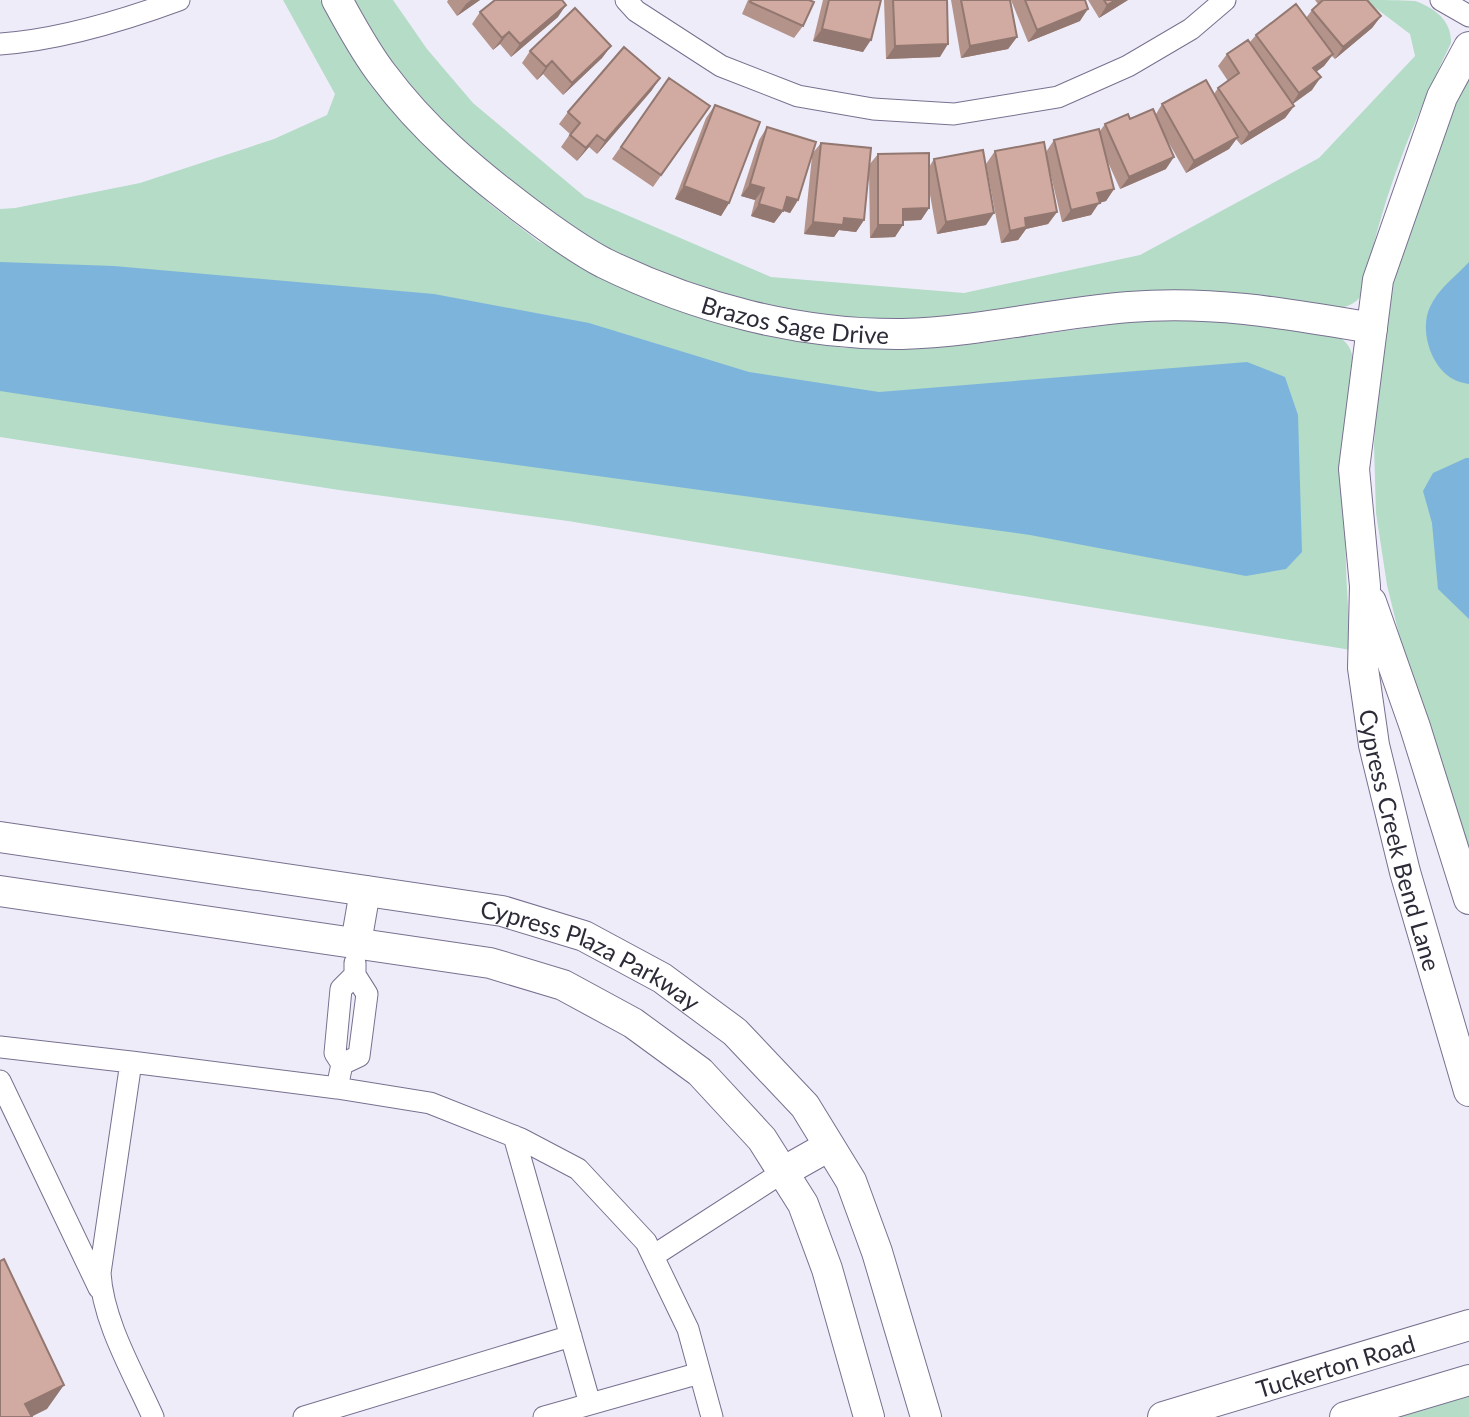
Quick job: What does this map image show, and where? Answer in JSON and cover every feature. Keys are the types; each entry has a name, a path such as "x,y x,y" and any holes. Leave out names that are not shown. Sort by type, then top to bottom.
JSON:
{"street":[{"path":"0,44 83,29 179,0"},
{"name":"Brazos Sage Drive","path":"337,0 382,74 417,116 457,157 546,226 602,262 702,302 751,317 824,331 876,333 966,330 1128,307 1195,305 1255,308 1372,328"},
{"path":"626,0 636,11 721,66 798,96 873,109 954,114 1058,97 1128,66 1191,29 1225,0"},
{"path":"1441,0 1469,16"},
{"name":"Cypress Creek Bend Lane","path":"1469,47 1442,97 1378,280 1354,468 1365,586 1363,668 1374,745 1405,872 1469,1091"},
{"name":"Cypress Creek Bend Lane","path":"1365,586 1415,727 1469,899"},
{"name":"Cypress Plaza Parkway","path":"0,837 502,911 584,936 662,978 735,1032 805,1106 851,1181 877,1252 926,1417"},
{"name":"Cypress Plaza Parkway","path":"0,891 490,963 563,985 634,1023 700,1072 762,1139 803,1204 827,1269 869,1417"},
{"path":"337,1088 342,1064 335,1054 341,989 355,975 356,943 365,891"},
{"path":"0,1047 337,1088 430,1103 514,1136 578,1170 646,1242 688,1329 712,1417"},
{"path":"101,1292 100,1273 131,1062"},
{"path":"0,1082 101,1292 153,1417"},
{"path":"514,1136 590,1404"},
{"path":"653,1256 783,1172 829,1146"},
{"name":"Tuckerton Road","path":"1163,1417 1469,1325"},
{"path":"304,1417 570,1336"},
{"path":"544,1417 700,1373"},
{"path":"1345,1417 1469,1380"}],"green space":[{"path":"283,0 320,0 390,106 438,158 491,205 538,241 586,267 706,318 765,335 844,348 974,344 1142,320 1197,319 1251,323 1338,336 1349,347 1353,359 1345,486 1345,552 1351,650 568,521 339,490 0,437 0,209 140,183 274,139 327,115 335,94"},
{"path":"352,0 393,0 427,49 473,103 585,197 771,277 964,293 1140,255 1319,158 1415,56 1410,34 1365,0 1415,1 1422,4 1441,16 1449,28 1451,43 1423,103 1388,195 1364,291 1350,305 1337,308 1259,295 1182,293 967,317 902,321 841,318 764,306 694,286 630,259 570,229 464,147 406,84 366,27"},
{"path":"1469,70 1469,867 1404,655 1387,585 1376,513 1374,445 1379,366 1391,294 1409,219 1431,155"},
{"path":"1469,1395 1469,1417 1396,1417"}],"water":[{"path":"0,262 114,266 434,294 589,323 749,372 879,392 1247,362 1285,377 1298,415 1302,552 1286,569 1246,576 1030,535 209,423 0,391"},
{"path":"1469,262 1469,384 1453,379 1439,366 1429,347 1426,326 1433,300"},
{"path":"1469,458 1469,619 1438,589 1432,523 1423,491 1433,473"}],"building":[{"path":"495,0 562,0 566,5 520,44 509,32 502,38 480,12"},
{"path":"829,0 881,0 871,40 822,29"},
{"path":"893,0 947,0 948,44 895,46"},
{"path":"961,0 1010,0 1017,37 970,46"},
{"path":"1025,0 1085,0 1088,9 1037,30"},
{"path":"1323,0 1367,0 1381,16 1343,47 1312,10"},
{"path":"750,2 814,2 803,26"},
{"path":"1296,4 1333,54 1313,68 1321,77 1299,93 1256,35"},
{"path":"575,8 611,46 572,83 552,61 546,67 530,51"},
{"path":"1248,40 1294,106 1249,133 1218,88 1239,73 1227,54"},
{"path":"624,47 660,78 605,141 597,135 586,148 570,135 580,123 568,112"},
{"path":"669,78 710,106 661,175 621,147"},
{"path":"1206,80 1238,137 1194,161 1162,104"},
{"path":"715,105 760,122 729,203 684,186"},
{"path":"1153,109 1174,157 1129,177 1105,124 1128,114 1130,119"},
{"path":"767,127 816,142 798,200 787,197 783,211 759,204 764,188 750,184"},
{"path":"1099,129 1114,189 1097,193 1100,203 1071,210 1054,140"},
{"path":"1044,142 1057,212 1025,218 1026,227 1010,231 995,151"},
{"path":"821,143 871,148 864,220 844,218 843,225 813,222"},
{"path":"983,150 994,213 946,222 934,159"},
{"path":"929,153 929,208 903,209 903,225 878,225 878,154"},
{"path":"4,1259 64,1385 25,1404 32,1417 0,1417 0,1261"}]}
